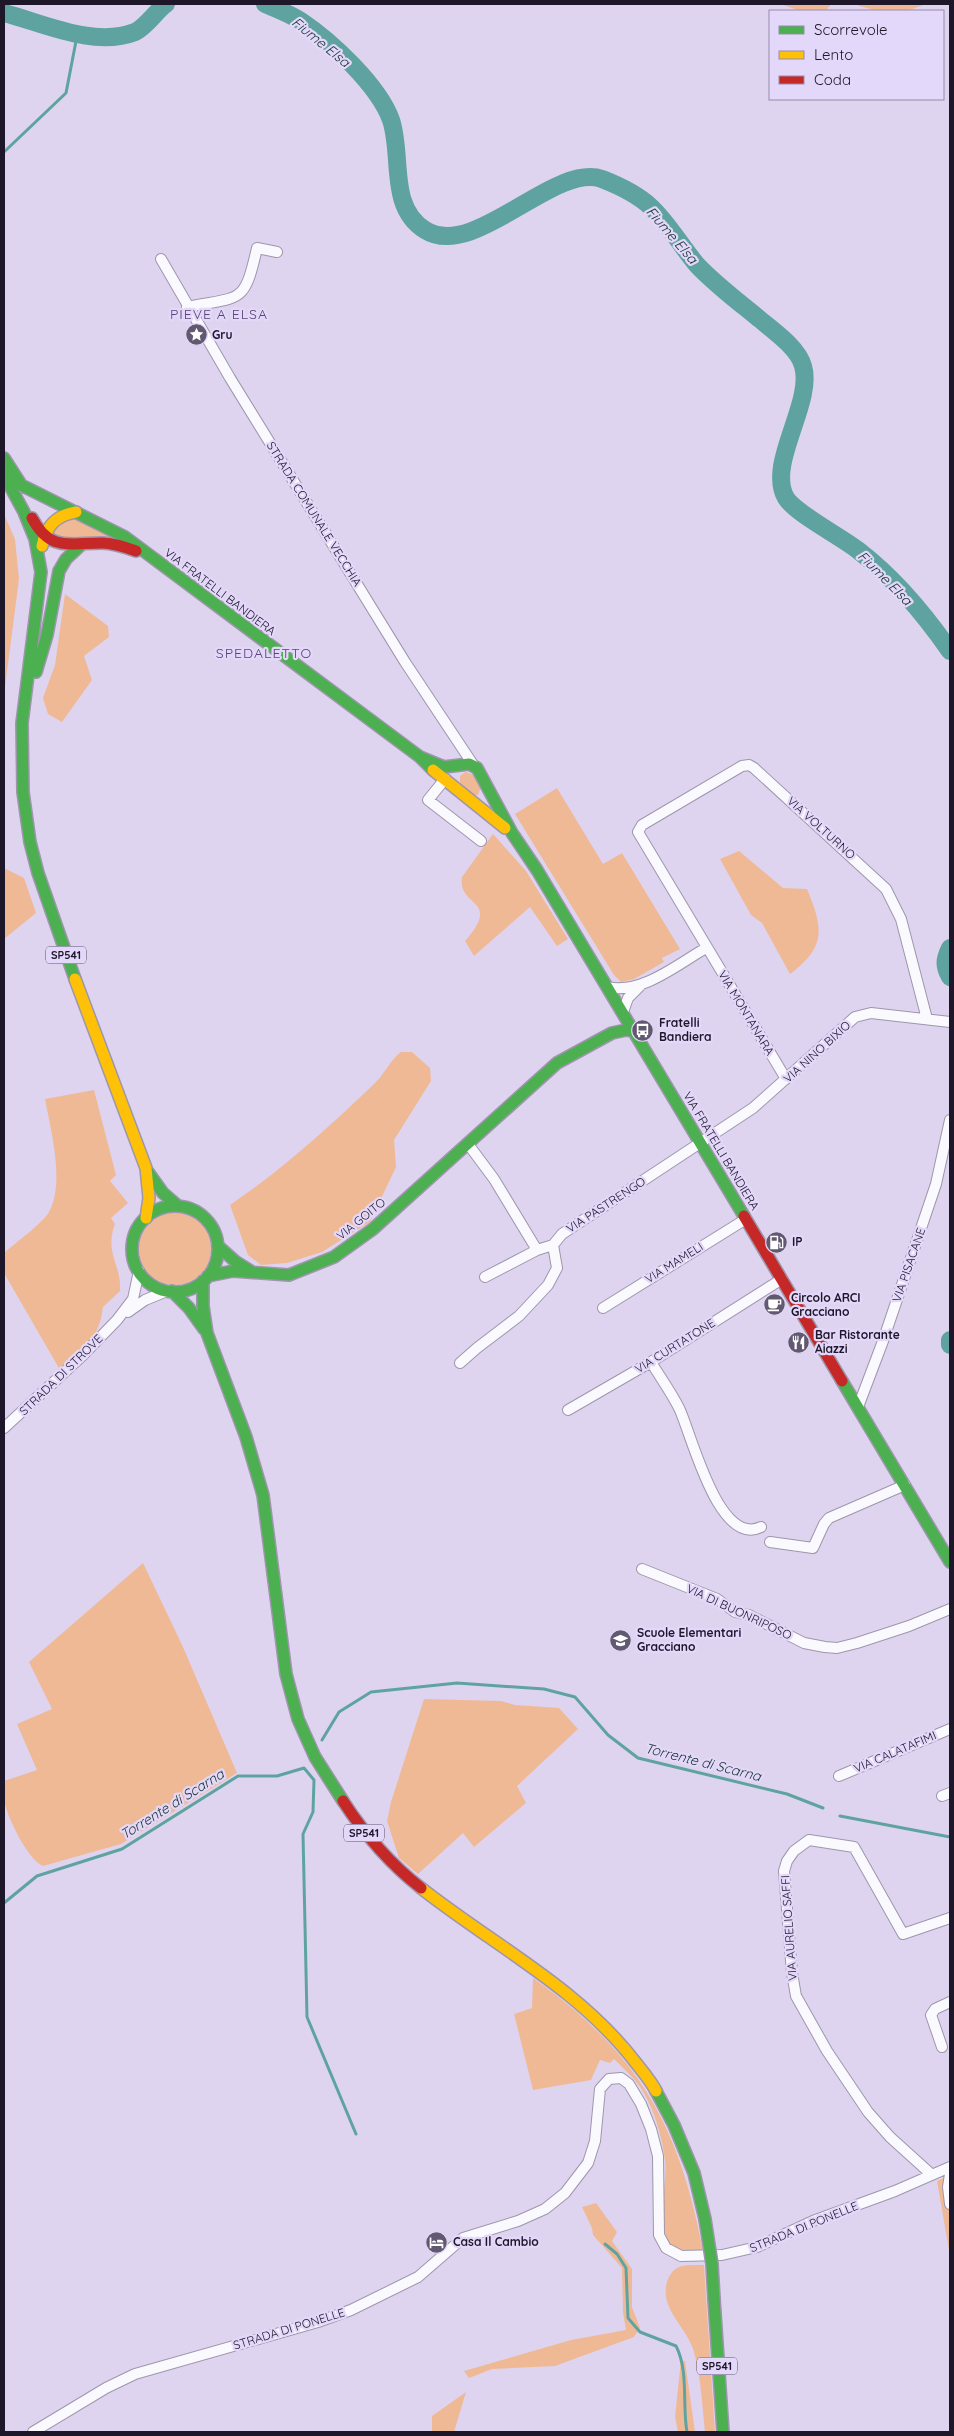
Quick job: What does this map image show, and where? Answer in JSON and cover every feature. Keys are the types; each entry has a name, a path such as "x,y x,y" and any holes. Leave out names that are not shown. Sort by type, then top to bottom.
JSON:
{"main road":[{"name":"SP541","path":"4,458 37,549 40,572 38,605 22,716 23,792 30,842 56,930 146,1168 163,1193 178,1206 190,1208 205,1218 216,1234 218,1246 214,1266 205,1279 203,1306 206,1333"},
{"name":"SP541","path":"4,475 16,487 39,520 50,562 50,581 36,672 23,734"},
{"name":"VIA FRATELLI BANDIERA","path":"16,487 76,512 125,537 420,757 512,833"},
{"path":"38,605 45,581 45,562 42,546 44,537 55,518 63,514 76,512"},
{"name":"VIA FRATELLI BANDIERA","path":"44,537 62,544 80,546 110,543 148,556"},
{"path":"36,672 47,635 59,571 66,559 80,546"},
{"name":"VIA FRATELLI BANDIERA","path":"420,757 444,767 474,766 490,788 512,833 537,870 608,987 950,1562"},
{"path":"448,782 460,766"},
{"path":"475,802 484,798 490,788"},
{"name":"VIA GOITO","path":"589,1044 623,1012"},
{"name":"VIA GOITO","path":"205,1279 233,1271 273,1275 293,1274 339,1254 373,1228 554,1065 589,1044 616,1031 634,1031"},
{"name":"SP541","path":"146,1168 149,1198 146,1218 137,1230 133,1244 134,1258 139,1272 153,1285 170,1291 194,1314 206,1333 246,1437 267,1514 277,1609 288,1684 300,1726 319,1765 364,1833 400,1872 451,1912 570,1994 599,2020 624,2047 653,2085 674,2125 694,2173 705,2219 712,2264 723,2432"},
{"path":"146,1218 166,1207 178,1206"},
{"name":"VIA GOITO","path":"218,1246 236,1262 253,1272"},
{"path":"170,1291 194,1287 205,1279"}],"street":[{"path":"188,307 237,297 248,284 258,248 277,252"},
{"name":"STRADA COMUNALE VECCHIA","path":"161,259 188,307 405,662 474,766"},
{"name":"VIA VOLTURNO","path":"638,830 642,825 738,768 747,765 752,766 886,889 901,919 927,1019"},
{"path":"448,782 428,800 480,841"},
{"name":"VIA MONTANARA","path":"638,830 639,836 786,1078"},
{"path":"623,1012 628,998 640,986 706,948"},
{"path":"608,987 622,990 640,986"},
{"name":"VIA NINO BIXIO","path":"701,1144 760,1104 786,1078 859,1016 875,1013 950,1022"},
{"name":"VIA PISACANE","path":"858,1407 883,1341 936,1184 950,1120"},
{"path":"468,1144 494,1179 536,1250"},
{"name":"VIA PASTRENGO","path":"485,1277 536,1250 553,1245 562,1234 701,1144"},
{"name":"VIA MAMELI","path":"603,1308 746,1219"},
{"path":"460,1363 519,1316 551,1281 557,1268 553,1245"},
{"name":"STRADA DI STROVE","path":"4,1428 117,1320 135,1295 139,1272"},
{"name":"VIA CURTATONE","path":"568,1410 651,1362 782,1279"},
{"name":"STRADA DI STROVE","path":"117,1320 145,1300 170,1291"},
{"path":"651,1362 679,1408 700,1470 718,1502 732,1519 745,1529 751,1531 760,1527"},
{"path":"770,1542 813,1548 824,1524 829,1518 905,1485"},
{"name":"VIA DI BUONRIPOSO","path":"642,1569 717,1599 735,1612 752,1616 804,1642 825,1647 837,1648 856,1643 905,1628 950,1610"},
{"name":"VIA CALATAFIMI","path":"839,1776 950,1729"},
{"name":"VIA AURELIO SAFFI","path":"932,2175 894,2142 874,2119 827,2051 798,1999 792,1973 784,1874 786,1864 794,1851 809,1840 854,1847 903,1934 950,1918"},
{"path":"942,2047 931,2015 933,2010 950,2002"},
{"name":"STRADA DI PONELLE","path":"33,2432 106,2388 135,2374 318,2322 351,2310 418,2277 463,2238 518,2221 545,2209 565,2193 588,2163 595,2141 600,2089 603,2083 611,2078 618,2077 628,2082 639,2099 649,2122 658,2162 659,2235 666,2248 678,2256 715,2256 757,2247 813,2221 950,2167"},
{"path":"950,2174 948,2187 950,2204"}],"shaded area":[{"path":"780,4 831,4 827,10 798,10"},
{"path":"854,4 925,4 907,10 872,9"},
{"path":"4,514 15,539 19,579 4,695"},
{"path":"79,517 111,538 80,541 53,536 53,526"},
{"path":"65,594 108,626 109,637 84,656 92,680 62,722 48,714 43,698 55,665"},
{"path":"465,772 472,774 481,787 478,795 474,795 460,783 460,776"},
{"path":"557,788 603,864 622,853 680,949 662,958 664,962 634,979 621,982 614,975 515,814"},
{"path":"493,834 526,871 568,939 557,946 530,907 474,956 465,941 476,927 480,917 479,910 462,887 462,877"},
{"path":"739,851 783,888 807,889 816,915 818,936 811,954 790,974 762,923 751,915 720,859"},
{"path":"4,868 24,878 36,913 4,939"},
{"path":"401,1052 412,1052 430,1068 431,1081 394,1140 396,1167 370,1222 322,1252 287,1263 261,1265 248,1255 230,1205 287,1163 322,1132 378,1080 393,1059"},
{"path":"94,1090 116,1175 110,1181 128,1203 111,1218 115,1224 111,1243 119,1274 120,1291 103,1307 95,1335 60,1370 4,1273 4,1253 46,1216 54,1200 56,1186 55,1157 45,1099"},
{"path":"175,1213 195,1219 205,1229 211,1249 205,1269 195,1279 175,1285 155,1279 145,1269 139,1249 145,1229 155,1219"},
{"path":"143,1563 183,1647 237,1773 121,1844 43,1866 31,1856 19,1837 9,1817 4,1798 4,1781 37,1770 17,1724 52,1709 29,1662"},
{"path":"424,1699 501,1701 515,1705 559,1708 578,1729 517,1786 526,1803 474,1847 463,1833 418,1874 399,1858 387,1821 391,1802"},
{"path":"533,1978 570,2006 601,2035 627,2064 649,2095 667,2129 681,2166 693,2206 703,2251 677,2249 670,2244 663,2225 665,2160 659,2131 648,2101 638,2084 614,2059 610,2063 600,2060 591,2080 533,2090 514,2014 532,2008"},
{"path":"950,2175 950,2256 937,2181"},
{"path":"596,2203 617,2232 612,2241 632,2269 632,2307 640,2328 634,2337 555,2366 492,2369 469,2378 464,2371 571,2340 626,2330 623,2313 622,2268 593,2235 592,2228 582,2207"},
{"path":"686,2265 704,2265 715,2432 705,2432 700,2381 694,2352 686,2334 670,2309 666,2292 667,2282 673,2271 677,2268"},
{"path":"681,2360 685,2361 695,2432 678,2432 675,2417"},
{"path":"466,2392 454,2432 432,2432 432,2416"}],"waterway":[{"name":"Fiume Elsa","path":"4,13 52,28 86,36 103,37 135,32 143,27 166,4"},
{"name":"Fiume Elsa","path":"265,4 301,21 326,40 353,65 376,93 391,120 401,195 413,220 425,230 445,236 467,233 490,223 561,184 583,178 602,179 615,184 646,202 664,221 697,265 726,292 790,345 800,359 805,381 782,468 781,484 786,498 799,511 851,545 897,585 950,651"},
{"path":"4,152 66,93 77,36"},
{"name":"Fiume Elsa","path":"950,948 946,963 950,977"},
{"name":"Fiume Elsa","path":"950,1340 950,1345"},
{"name":"Torrente di Scarna","path":"322,1740 339,1712 371,1692 457,1683 544,1689 575,1697 608,1735 638,1758 787,1794 823,1808"},
{"path":"4,1903 37,1876 122,1849 238,1776 277,1776 304,1768 314,1780 313,1812 303,1834 307,2017 356,2134"},
{"name":"Torrente di Scarna","path":"840,1816 950,1837"},
{"path":"605,2244 617,2254 626,2268 628,2318 640,2332 676,2346 684,2377 687,2432"}],"traffic: fast":[{"path":"4,458 20,483"},
{"path":"4,475 24,512 35,539 41,572 22,723 23,792 30,842 38,873 75,979"},
{"path":"21,485 125,537 420,757 433,770"},
{"path":"36,672 47,635 59,571 66,559 81,545"},
{"path":"420,757 444,767 469,764 477,768 512,833 537,870 744,1216"},
{"path":"208,1276 233,1271 289,1275 334,1257 373,1229 557,1063 612,1033 626,1030 634,1031"},
{"path":"148,1172 163,1193 178,1206"},
{"path":"175,1206 191,1210 205,1219 214,1233 218,1249 214,1265 205,1279 191,1288 175,1292 159,1288 145,1279 136,1265 132,1249 136,1233 145,1219 159,1210 175,1206"},
{"path":"218,1246 236,1262 252,1272"},
{"path":"203,1281 203,1306 207,1333 246,1437 263,1495 286,1674 298,1719 315,1757 343,1801"},
{"path":"172,1291 189,1308 204,1329"},
{"path":"842,1381 950,1562"},
{"path":"656,2091 674,2125 694,2173 705,2219"},
{"path":"705,2219 712,2264 714,2299"},
{"path":"714,2299 723,2432"}],"traffic: slow":[{"path":"42,546 49,527 63,516 76,512"},
{"path":"433,770 505,828"},
{"path":"75,979 146,1168 149,1198 146,1218"},
{"path":"421,1888 534,1969 588,2012 613,2036 644,2073 656,2091"}],"traffic: jam":[{"path":"32,518 39,529 53,541 70,544 111,544 136,551"},
{"path":"744,1216 842,1381"},
{"path":"343,1801 378,1848 398,1869 421,1888"}],"place":[{"name":"Gru","path":"196,335"},
{"name":"Fratelli Bandiera","path":"643,1030"},
{"name":"IP","path":"776,1242"},
{"name":"Circolo ARCI Gracciano","path":"775,1305"},
{"name":"Bar Ristorante Aiazzi","path":"799,1342"},
{"name":"Scuole Elementari Gracciano","path":"621,1640"},
{"name":"Casa Il Cambio","path":"437,2242"}],"district":[{"name":"PIEVE A ELSA","path":"219,314"},
{"name":"SPEDALETTO","path":"264,653"}]}
